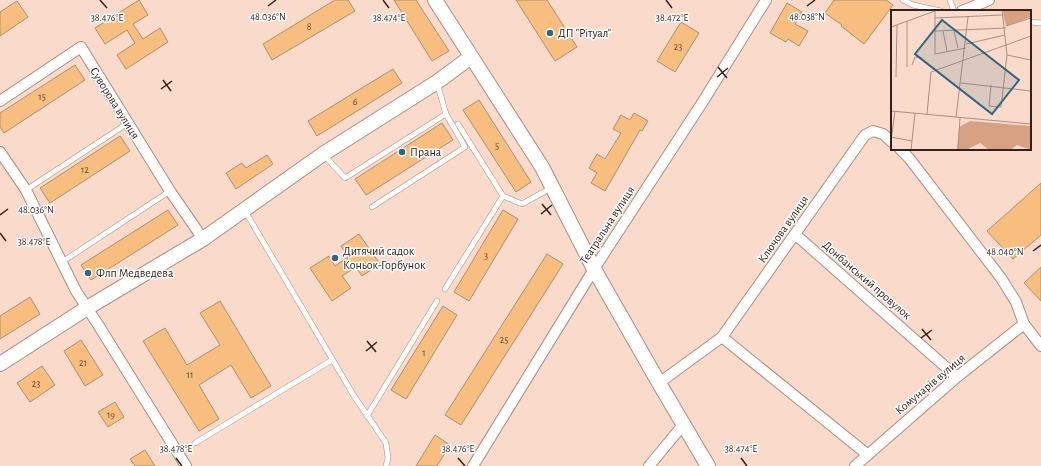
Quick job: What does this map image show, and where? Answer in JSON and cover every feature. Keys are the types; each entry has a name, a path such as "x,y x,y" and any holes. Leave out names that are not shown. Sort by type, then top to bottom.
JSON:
{"street":[{"path":"435,0 542,167 594,269 708,466"},
{"name":"Театральна вулиця","path":"474,466 594,269 702,103 766,0"},
{"path":"964,10 989,0"},
{"name":"Суворова вулиця","path":"0,101 81,47 170,191 203,239"},
{"path":"0,364 88,308 203,239 323,154 437,82 471,57"},
{"name":"Ключова вулиця","path":"659,383 722,337 796,235 865,135 873,131 883,134 891,141"},
{"path":"901,150 909,158 1001,278 1016,302 1024,324 1041,346"},
{"path":"0,152 26,190 76,292 88,308 186,466"},
{"name":"Донбанський провулок","path":"796,235 957,377"},
{"name":"Комунарів вулиця","path":"855,466 957,377 1024,324"},
{"path":"722,337 868,454"},
{"path":"649,466 684,425"}],"lane":[{"path":"903,0 913,5 936,10"},
{"path":"950,0 954,10"},
{"path":"1031,22 1041,23"},
{"path":"372,207 465,147 446,114 437,82"},
{"path":"323,154 345,178 446,114"},
{"path":"26,190 128,123"},
{"path":"458,124 503,196 522,204 552,188"},
{"path":"62,262 170,191"},
{"path":"445,289 503,196"},
{"path":"244,210 332,360 386,444 388,458 386,466"},
{"path":"367,416 437,301"},
{"path":"196,443 332,360"}],"building":[{"path":"139,0 148,15 133,24 143,39 160,28 168,42 126,69 117,55 135,43 127,30 105,44 95,28"},
{"path":"335,0 348,0 355,11 272,60 263,44"},
{"path":"394,0 416,0 449,51 432,61"},
{"path":"516,0 547,0 577,47 555,61"},
{"path":"834,0 886,0 893,5 864,44 825,13"},
{"path":"17,1 28,17 0,36 0,12"},
{"path":"787,3 802,12 795,24 808,31 799,46 788,39 786,42 770,33"},
{"path":"681,22 699,33 675,72 657,61"},
{"path":"75,65 85,80 4,133 0,127 0,113"},
{"path":"393,69 402,83 317,136 308,121"},
{"path":"479,100 531,182 516,192 463,110"},
{"path":"634,113 648,121 642,131 640,130 605,191 591,183 597,173 589,168 597,154 605,159 621,133 613,129 621,115 630,120"},
{"path":"442,123 453,140 366,195 355,179"},
{"path":"120,136 130,151 50,203 40,188"},
{"path":"267,155 273,164 236,189 226,173 242,163 246,168"},
{"path":"1041,183 1041,235 1013,259 987,231"},
{"path":"168,210 178,225 91,280 81,265"},
{"path":"503,210 518,219 469,301 454,292"},
{"path":"359,234 380,264 362,276 356,267 342,276 351,288 332,301 310,268 329,256 335,266 348,257 341,246"},
{"path":"547,254 563,264 461,425 445,415"},
{"path":"1041,267 1041,301 1024,283"},
{"path":"30,297 40,314 0,339 0,316"},
{"path":"220,301 271,386 251,398 231,365 199,385 219,419 199,431 143,341 165,328 187,365 220,345 200,313"},
{"path":"443,306 457,315 406,399 391,390"},
{"path":"81,340 103,375 85,386 64,351"},
{"path":"42,366 55,385 30,402 17,383"},
{"path":"115,402 124,417 108,427 98,412"},
{"path":"435,435 450,445 437,466 416,466"},
{"path":"145,450 155,466 135,466 130,459"}],"place":[{"name":"ДП \"Рітуал\"","path":"550,33"},
{"name":"Прана","path":"402,152"},
{"name":"Дитячий садок Коньок-Горбунок","path":"335,258"},
{"name":"Флп Медведева","path":"88,273"}]}
